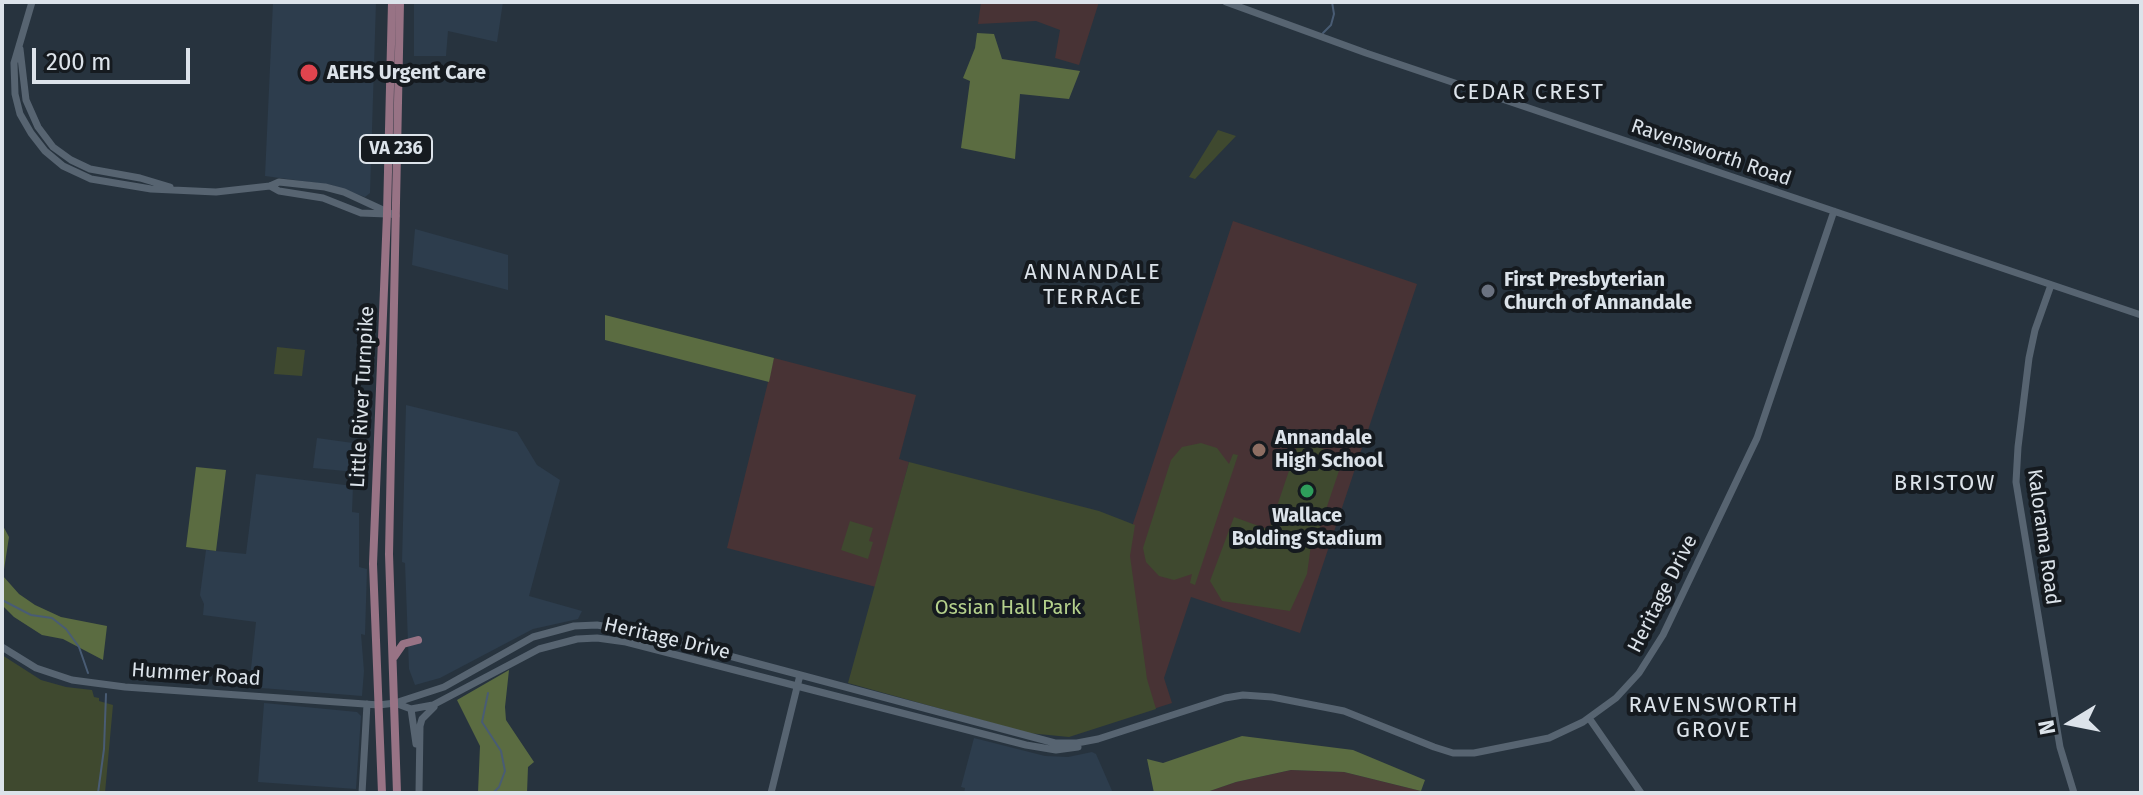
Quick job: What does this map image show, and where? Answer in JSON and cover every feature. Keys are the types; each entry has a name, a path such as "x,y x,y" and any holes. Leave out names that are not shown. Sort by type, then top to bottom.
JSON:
{"main road":[{"name":"Little River Turnpike","path":"392,2 389,528 397,793"},
{"name":"Little River Turnpike","path":"382,793 373,564 400,2"},
{"path":"392,662 398,648 418,640"}],"street":[{"path":"32,2 20,44 26,100 38,127 53,147 71,160 90,169 140,178 176,189 210,192 270,186 279,182 333,189 392,215"},
{"name":"Ravensworth Road","path":"1226,2 1366,53 2141,315"},
{"path":"270,186 279,191 331,200 361,213 392,215"},
{"name":"Heritage Drive","path":"395,703 444,687 533,637 574,626 597,625 627,629 800,675 1056,750 1077,747 1225,698 1243,695 1336,708 1453,753 1474,753 1549,738 1589,718 1616,698 1654,652 1757,438 1834,211"},
{"name":"Kalorama Road","path":"2051,285 2029,358 2016,482 2060,747 2074,793"},
{"name":"Heritage Drive","path":"411,709 442,701 530,653 577,639 597,638 626,642 985,730"},
{"name":"Hummer Road","path":"2,647 36,668 72,680 140,688 379,705 395,703"},
{"path":"771,793 800,675"},
{"path":"418,762 422,719 442,701"},
{"path":"395,703 411,709 419,793"},
{"path":"362,793 367,704"},
{"path":"1589,718 1641,793"}],"shaded area":[{"path":"273,2 376,2 370,193 365,197 332,185 265,176"},
{"path":"414,2 503,2 497,42 448,31 446,56 414,56"},
{"path":"981,2 1099,2 1079,65 1055,58 1060,30 1036,21 978,24"},
{"name":"Annandale High School","path":"1233,221 1417,284 1300,633 1191,597 1164,678 1172,703 1150,710 1117,572"},
{"path":"415,229 508,255 508,290 412,265"},
{"path":"774,358 916,395 899,459 909,462 876,587 727,548"},
{"path":"406,405 517,432 537,465 560,480 529,596 582,611 578,619 533,629 440,678 415,685 409,669 405,563 402,562"},
{"path":"317,438 360,444 356,472 313,468"},
{"path":"256,474 353,486 352,512 359,513 359,567 367,569 365,635 361,634 364,671 362,696 249,687 256,622 203,615 204,604 200,595 206,550 246,554"},
{"path":"264,703 357,712 361,716 356,789 258,782"},
{"path":"974,738 1045,756 1068,757 1092,752 1096,754 1113,793 964,793 965,788 961,787"},
{"path":"1291,770 1344,772 1421,791 1204,793 1236,782"}],"green space":[{"path":"977,33 994,34 1002,59 1080,71 1069,99 1020,94 1015,159 961,148 970,81 963,78 975,48"},
{"path":"1218,130 1236,136 1195,179 1189,177"},
{"path":"605,315 774,358 769,382 605,340"},
{"path":"277,347 305,350 302,376 274,374"},
{"name":"Wallace Bolding Stadium","path":"1299,441 1344,456 1315,542 1270,527"},
{"path":"1201,443 1217,448 1229,464 1233,454 1238,455 1195,585 1190,583 1192,574 1174,580 1159,576 1146,562 1143,548 1171,460 1182,447"},
{"name":"Ossian Hall Park","path":"909,462 1099,511 1135,525 1130,556 1147,679 1156,709 1069,737 1028,733 848,683"},
{"path":"196,467 226,470 216,551 186,547"},
{"path":"1234,517 1311,545 1307,574 1290,611 1222,601 1210,581"},
{"path":"850,521 873,528 868,559 841,550"},
{"path":"2,524 9,537 3,576 19,594 35,605 61,617 107,626 103,660 63,639 42,635 2,605"},
{"path":"2,655 41,680 92,690 99,701 113,705 105,793 2,793"},
{"path":"509,670 506,720 534,762 528,767 527,793 478,793 480,746 457,700"},
{"path":"1242,736 1353,750 1425,780 1421,791 1344,772 1291,770 1236,782 1204,793 1154,793 1147,759 1163,763"}],"waterway":[{"path":"1323,33 1331,25 1334,14 1332,2"},
{"path":"2,567 2,574"},
{"path":"2,600 31,615 52,618 66,629 79,647 88,673"},
{"path":"488,693 482,722 501,751 505,771 493,793"},
{"path":"98,793 104,749 106,694"}],"place":[{"name":"AEHS Urgent Care","path":"309,73"},
{"name":"First Presbyterian Church of Annandale","path":"1488,291"},
{"name":"Annandale High School","path":"1259,450"},
{"name":"Wallace Bolding Stadium","path":"1307,491"}],"district":[{"name":"CEDAR CREST","path":"1529,93"},
{"name":"ANNANDALE TERRACE","path":"1093,286"},
{"name":"BRISTOW","path":"1945,484"},
{"name":"RAVENSWORTH GROVE","path":"1714,718"}]}
